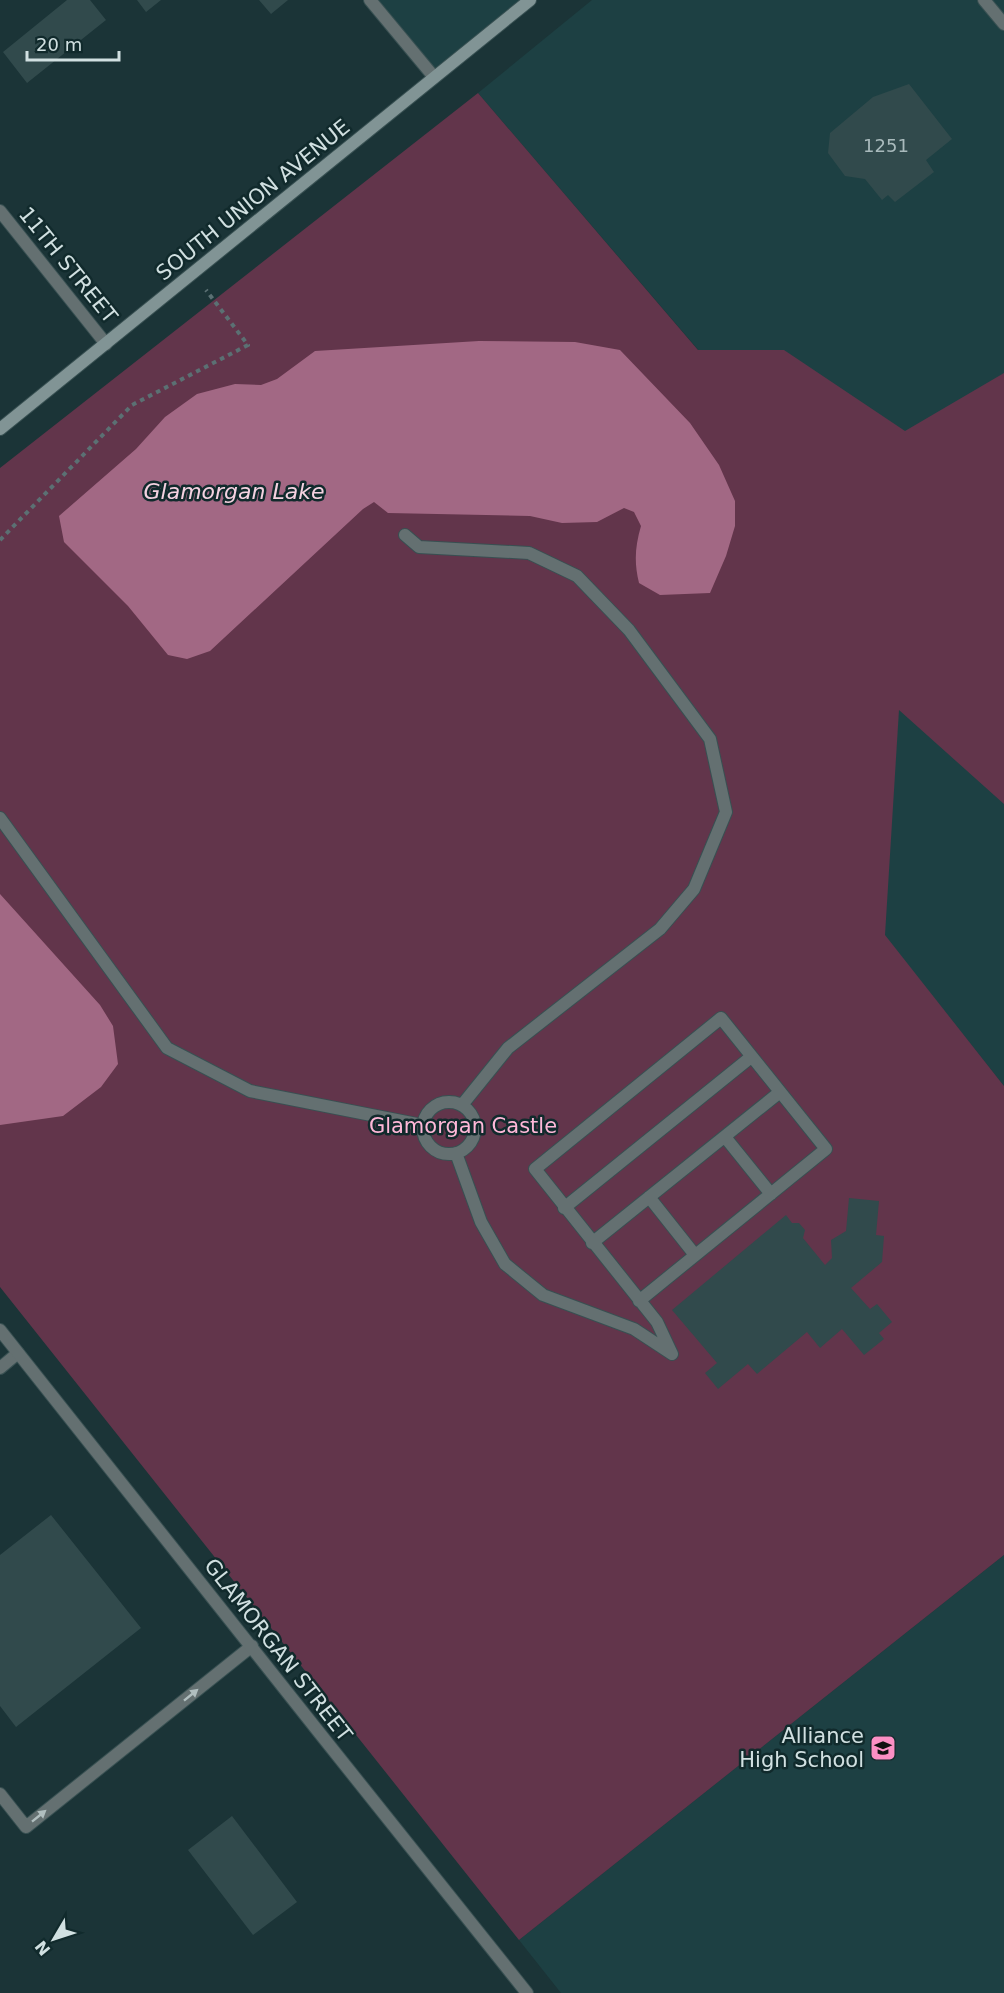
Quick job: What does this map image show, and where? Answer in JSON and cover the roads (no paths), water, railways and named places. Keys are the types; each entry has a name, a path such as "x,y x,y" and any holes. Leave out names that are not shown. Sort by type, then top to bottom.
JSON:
{"main road":[{"name":"SOUTH UNION AVENUE","path":"0,429 530,0"}],"street":[{"path":"370,0 434,78"},
{"path":"984,0 1004,24"},
{"name":"11TH STREET","path":"0,211 106,344"},
{"path":"405,535 419,547 529,553 577,576 629,630 710,739 726,812 694,889 660,929 508,1048 462,1105"},
{"path":"0,818 167,1048 250,1091 422,1125"},
{"path":"456,1153 481,1222 505,1264 543,1295 634,1329 672,1354 657,1322 639,1301 564,1208 535,1169 721,1018 826,1149 639,1301"},
{"path":"564,1208 751,1057"},
{"path":"592,1243 780,1092"},
{"path":"446,1101 462,1105 469,1111 475,1128 470,1144 456,1153 439,1153 431,1148 423,1134 422,1125 424,1116 437,1104 446,1101"},
{"path":"724,1137 771,1194"},
{"path":"649,1197 695,1255"},
{"name":"GLAMORGAN STREET","path":"0,1330 252,1646 331,1750 527,1993"},
{"path":"0,1368 18,1353"},
{"path":"0,1794 26,1827 252,1646"}],"water":[{"name":"Glamorgan Lake","path":"479,341 575,342 620,350 690,423 719,465 735,501 735,526 726,556 710,593 660,595 639,583 636,554 641,526 634,512 624,508 597,522 562,523 530,516 388,513 374,502 363,509 210,651 187,659 168,655 128,606 64,542 59,516 136,449 165,417 197,394 235,384 261,385 277,379 315,351"},
{"path":"0,894 100,1005 113,1026 118,1064 101,1087 63,1116 0,1125"}],"place":[{"name":"Alliance High School","path":"883,1748"}],"park label":[{"name":"Glamorgan Castle","path":"463,1126"}]}
